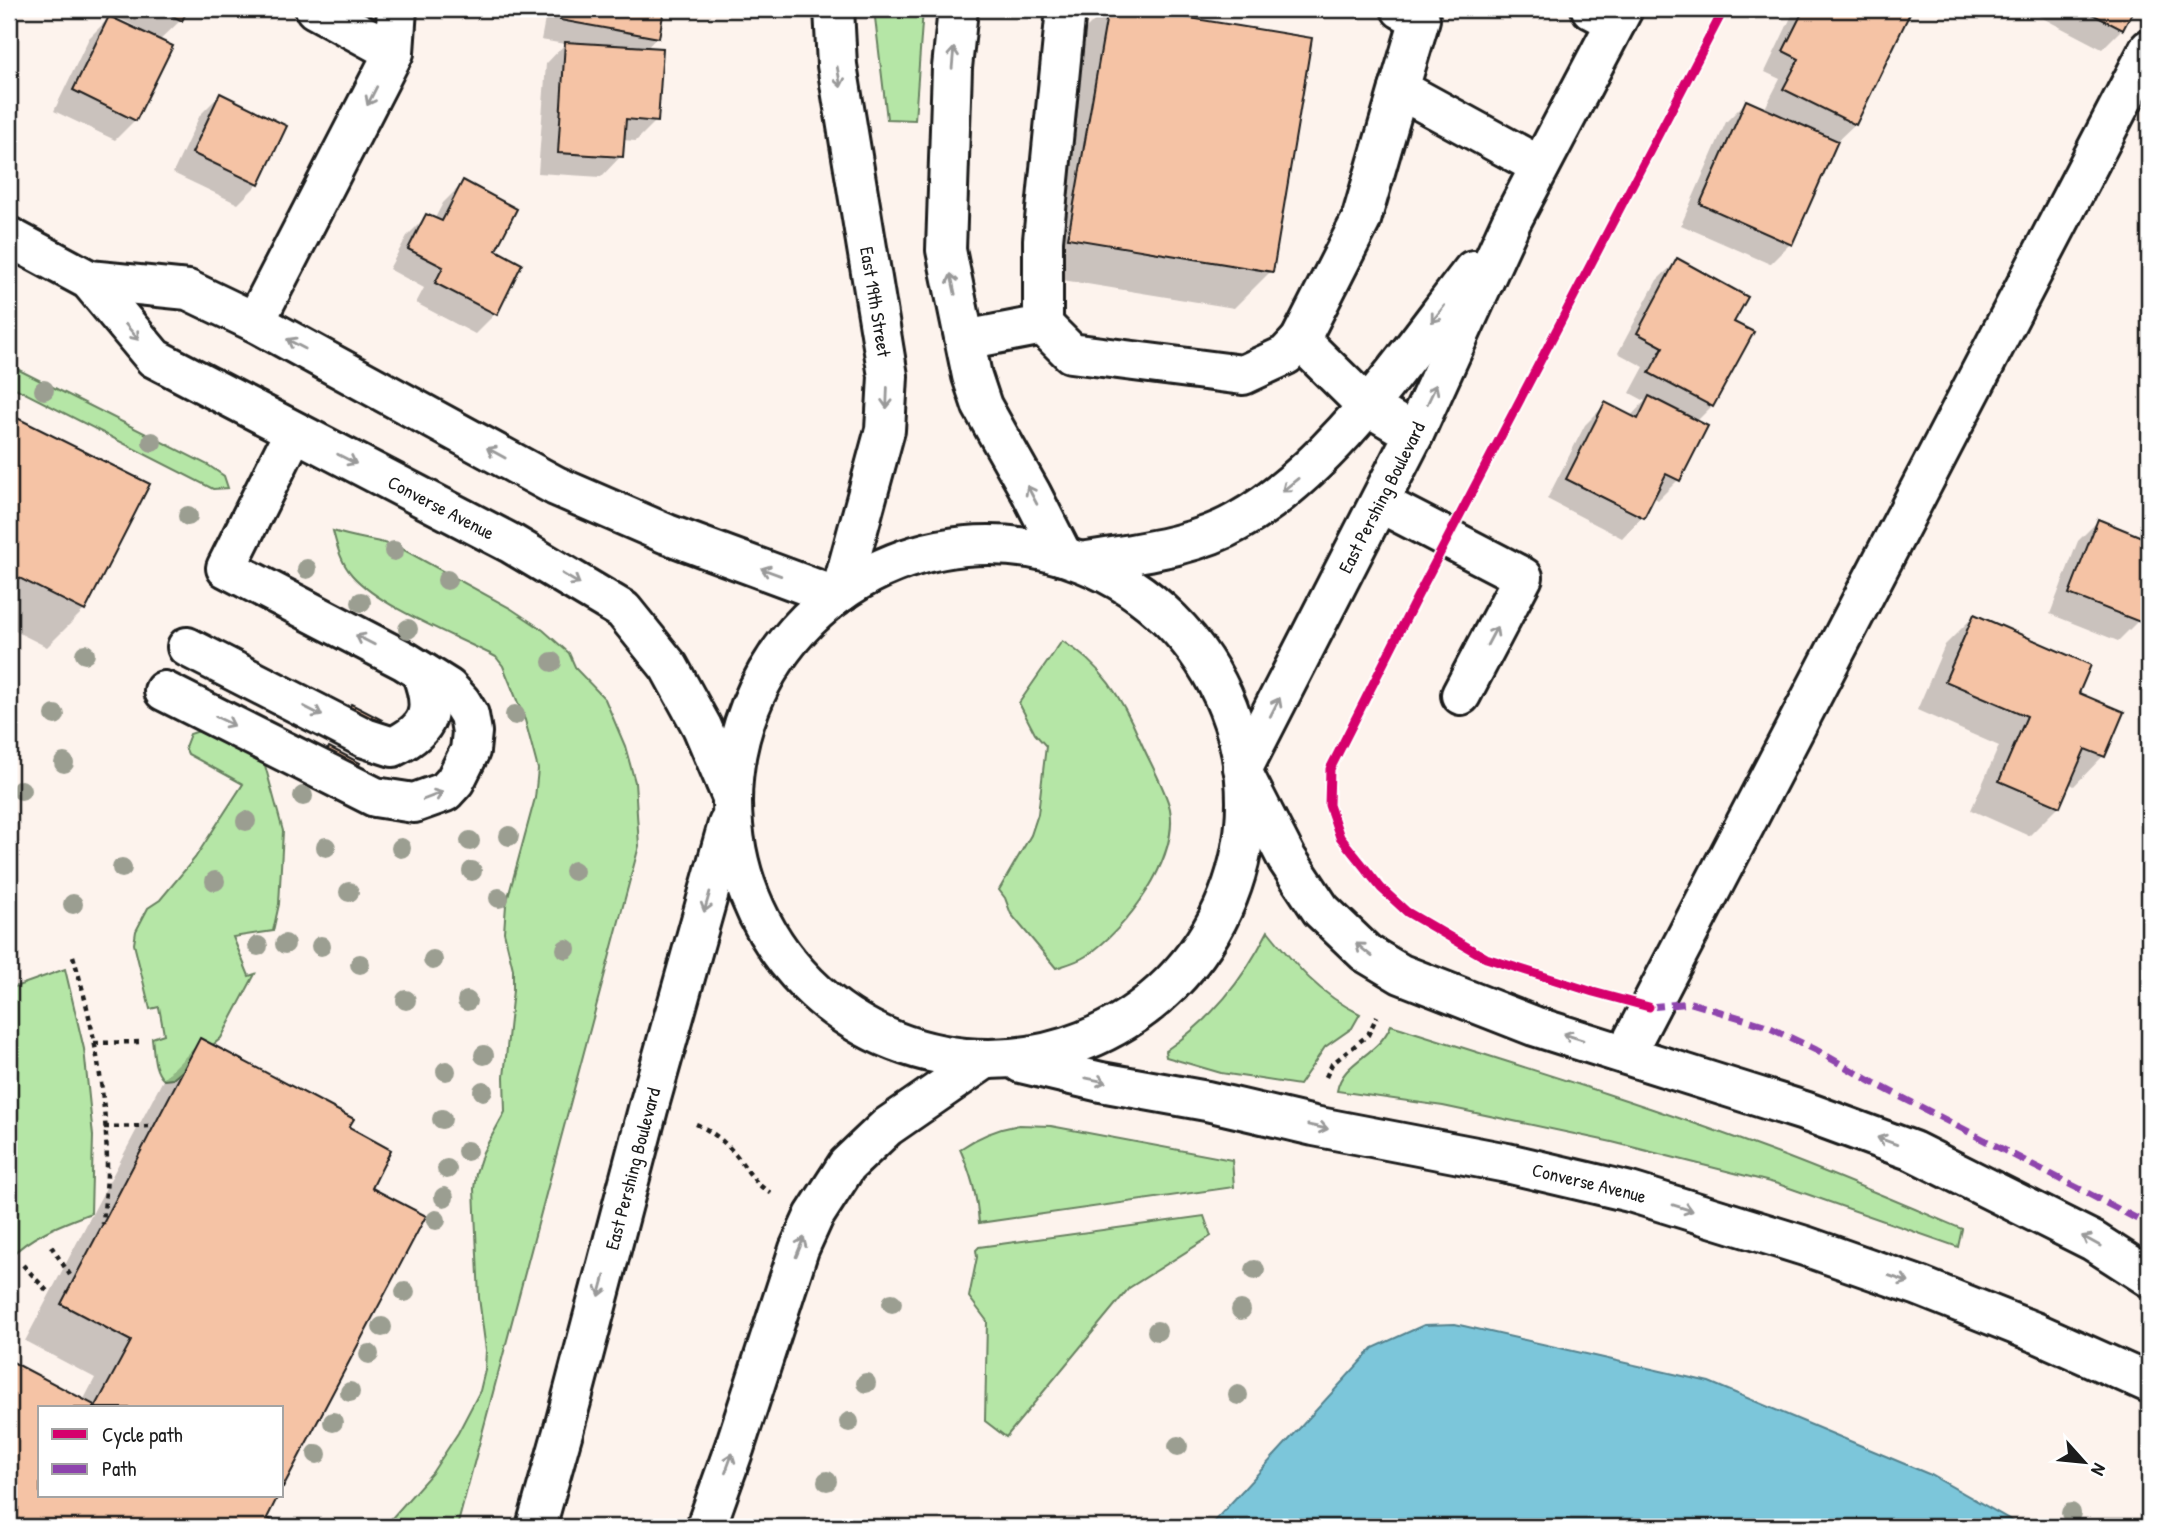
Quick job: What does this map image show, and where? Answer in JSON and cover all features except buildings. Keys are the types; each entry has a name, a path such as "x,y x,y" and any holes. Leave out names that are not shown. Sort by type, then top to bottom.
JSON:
{"main road":[{"path":"315,9 394,52"},
{"path":"255,322 394,52 397,9"},
{"name":"East 19th Street","path":"834,9 837,65 888,376 885,430 838,594"},
{"path":"958,9 952,68 946,250 982,406 1031,493 1073,559"},
{"path":"1066,9 1042,240 1043,325 1070,353 1243,375 1286,355 1300,340 1361,220 1420,19 1401,9"},
{"name":"East Pershing Boulevard","path":"1244,771 1414,433 1610,13"},
{"path":"1626,1053 2149,49"},
{"path":"1399,89 1540,166"},
{"name":"East Pershing Boulevard","path":"1073,559 1193,540 1236,523 1297,480 1366,405 1511,222"},
{"name":"Converse Avenue","path":"9,237 89,280 154,358 512,544 623,610 669,667 702,727 732,804"},
{"name":"Converse Avenue","path":"89,280 188,290 255,322 555,486 667,534 838,594"},
{"path":"965,340 1043,325"},
{"path":"1300,340 1366,405 1414,433"},
{"path":"164,691 374,797 414,803 444,792 455,781 470,751 472,732 469,715 448,688 405,661 226,568 294,432"},
{"path":"1380,502 1523,577 1461,695"},
{"name":"East Pershing Boulevard","path":"536,1527 732,804 740,738 761,684 793,636 838,594 873,572 909,558 946,549 985,545 1024,547 1073,559 1123,582 1160,610 1191,643 1215,681 1229,713 1244,771 1244,827 1235,877 1214,925 1185,968 1148,1004 1105,1032 1056,1051 994,1060 929,1053 877,1035 829,1005 790,966 759,920 740,868 732,804"},
{"path":"187,647 365,738 393,747 423,727 429,691 421,672"},
{"path":"1244,771 1287,859 1321,910 1366,953 1401,974 1522,1021 1804,1111 1913,1151 2093,1241 2149,1277"},
{"name":"Converse Avenue","path":"994,1060 1507,1163 1630,1192 1805,1246 1919,1286 2036,1333 2149,1383"},
{"name":"East Pershing Boulevard","path":"706,1527 799,1249 814,1216 847,1165 887,1127 994,1060"}],"path":[{"path":"73,956 94,1043 104,1127 107,1171 103,1224"},
{"path":"1324,1082 1332,1064 1368,1035 1379,1012"},
{"path":"94,1043 140,1042"},
{"path":"690,1122 721,1138 749,1174 766,1190 781,1198"},
{"path":"104,1127 151,1126"},
{"path":"51,1246 70,1275"},
{"path":"23,1265 47,1291"}],"green space":[{"path":"874,9 923,9 915,120 887,119"},
{"path":"9,365 208,465 224,476 228,488 213,489 9,385"},
{"path":"333,531 397,546 510,608 543,630 569,653 576,669 605,699 625,746 635,782 639,846 457,1527 384,1527 432,1473 458,1433 480,1391 485,1370 486,1350 479,1298 474,1189 483,1152 505,1112 504,1077 513,990 513,969 504,932 506,905 535,798 538,769 525,720 503,666 496,657 400,610 365,587 345,565"},
{"path":"1062,641 1088,660 1118,696 1165,793 1170,809 1171,829 1158,871 1133,911 1086,956 1056,968 1011,914 999,890 1031,835 1038,814 1046,746 1035,734 1019,703"},
{"path":"205,729 263,758 283,831 279,904 273,931 233,937 249,976 255,974 221,1038 173,1079 164,1080 156,1066 152,1038 164,1034 159,1007 150,1009 134,944 136,931 148,908 160,900 195,858 243,784 188,754 185,747 190,734"},
{"path":"1268,931 1320,988 1360,1014 1352,1028 1325,1047 1299,1085 1221,1073 1166,1057 1165,1051 1197,1026 1224,998 1248,967"},
{"path":"65,969 84,1049 93,1136 91,1213 37,1237 9,1258 9,989"},
{"path":"1391,1025 1623,1099 1811,1166 1962,1229 1958,1247 1778,1184 1612,1142 1443,1106 1337,1091 1346,1072 1378,1044"},
{"path":"1019,1125 1051,1126 1232,1160 1234,1187 979,1223 973,1185 960,1149 988,1134"},
{"path":"1204,1216 1211,1236 1129,1288 1006,1437 985,1421 987,1321 969,1297 976,1250 979,1247"}],"water":[{"path":"1455,1324 1709,1382 1931,1475 2023,1527 1209,1527 1373,1348 1424,1325"}],"marked path":[{"path":"1649,1007 1691,1003 1764,1025 2149,1225"}],"cycle path":[{"path":"1649,1007 1486,958 1407,912 1381,888 1340,837 1329,805 1330,769 1724,9"}]}
